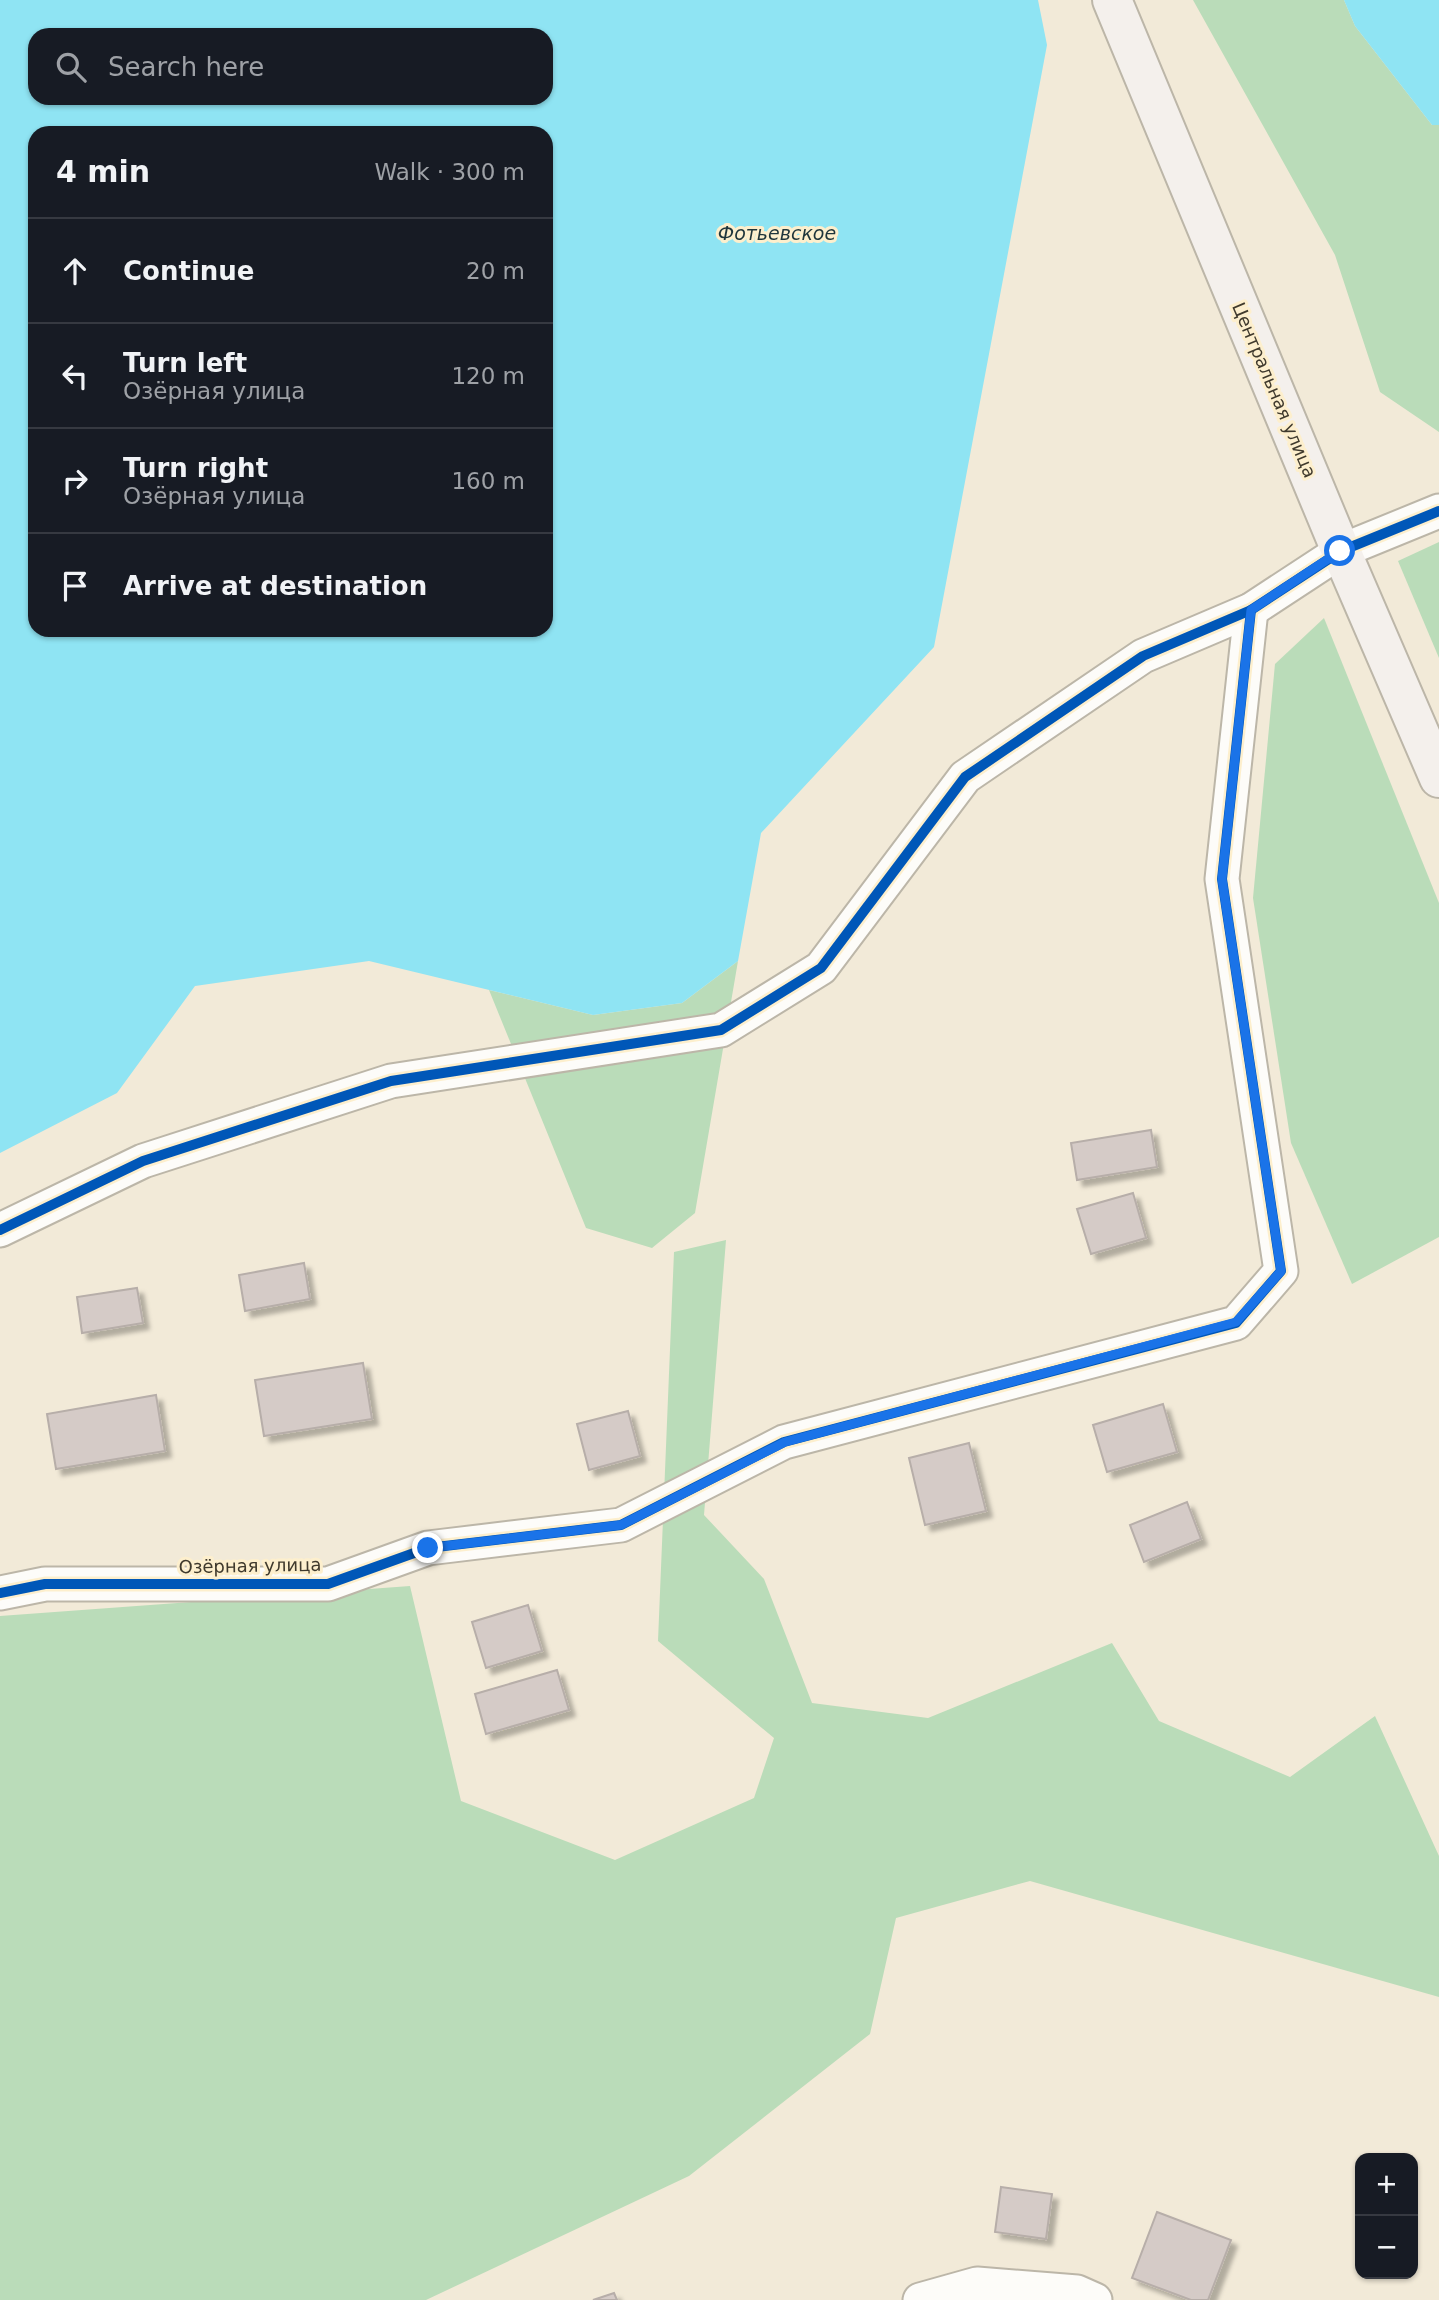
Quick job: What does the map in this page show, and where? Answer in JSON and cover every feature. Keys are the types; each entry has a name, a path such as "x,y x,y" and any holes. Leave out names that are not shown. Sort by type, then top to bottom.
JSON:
{"main road":[{"name":"Центральная улица","path":"1112,0 1340,551 1439,778"}],"street":[{"path":"0,1230 143,1160 391,1080 720,1030 821,968 965,777 1143,656 1251,610 1340,551 1439,511"},
{"name":"Озёрная улица","path":"0,1593 46,1584 328,1584 428,1548 621,1525 785,1442 1236,1322 1281,1271 1222,879 1251,610"},
{"path":"920,2300 977,2284 1077,2292 1095,2300"}],"green space":[{"path":"1193,0 1344,0 1355,26 1432,125 1439,125 1439,432 1380,392 1335,255"},
{"path":"1439,542 1439,658 1398,561"},
{"path":"1324,618 1439,903 1439,1237 1352,1284 1291,1143 1253,898 1275,664"},
{"path":"738,961 695,1213 652,1248 586,1228 489,990 593,1015 682,1003"},
{"path":"726,1240 704,1515 764,1579 812,1703 928,1718 1112,1643 1159,1721 1290,1777 1375,1716 1439,1856 1439,1997 1030,1881 896,1918 870,2034 689,2176 426,2300 0,2300 0,1616 410,1586 461,1801 615,1860 754,1798 774,1738 658,1641 674,1252"}],"water":[{"name":"Фотьевское","path":"0,0 1038,0 1047,45 934,647 761,833 738,961 682,1003 593,1015 369,961 195,986 117,1093 0,1153"},
{"path":"1344,0 1439,0 1439,125 1432,125 1355,26"}],"building":[{"path":"1151,1130 1157,1167 1077,1180 1071,1143"},
{"path":"1133,1193 1146,1238 1091,1254 1077,1209"},
{"path":"304,1263 310,1299 245,1311 239,1275"},
{"path":"137,1288 143,1323 82,1333 77,1297"},
{"path":"363,1363 372,1419 264,1436 255,1380"},
{"path":"156,1395 165,1451 56,1469 47,1414"},
{"path":"1163,1404 1177,1452 1107,1472 1093,1425"},
{"path":"628,1411 640,1456 589,1470 577,1424"},
{"path":"969,1443 986,1511 925,1525 909,1458"},
{"path":"1187,1502 1201,1539 1144,1562 1130,1525"},
{"path":"528,1605 542,1651 486,1668 472,1622"},
{"path":"557,1670 569,1710 486,1734 475,1694"},
{"path":"1001,2187 1052,2194 1046,2239 995,2232"},
{"path":"1157,2212 1231,2240 1208,2300 1191,2300 1132,2278"},
{"path":"614,2293 617,2300 593,2300"}],"cycle path":[{"path":"0,1230 143,1161 391,1081 721,1030 821,968 965,777 1143,656 1251,610 1341,551 1439,511"},
{"path":"0,1593 45,1584 328,1584 428,1548 621,1525 784,1442 1236,1323 1281,1271 1222,879 1251,610"}],"route":[{"path":"428,1548 621,1525 785,1442 1236,1322 1281,1271 1222,879 1251,610 1340,551"}]}
